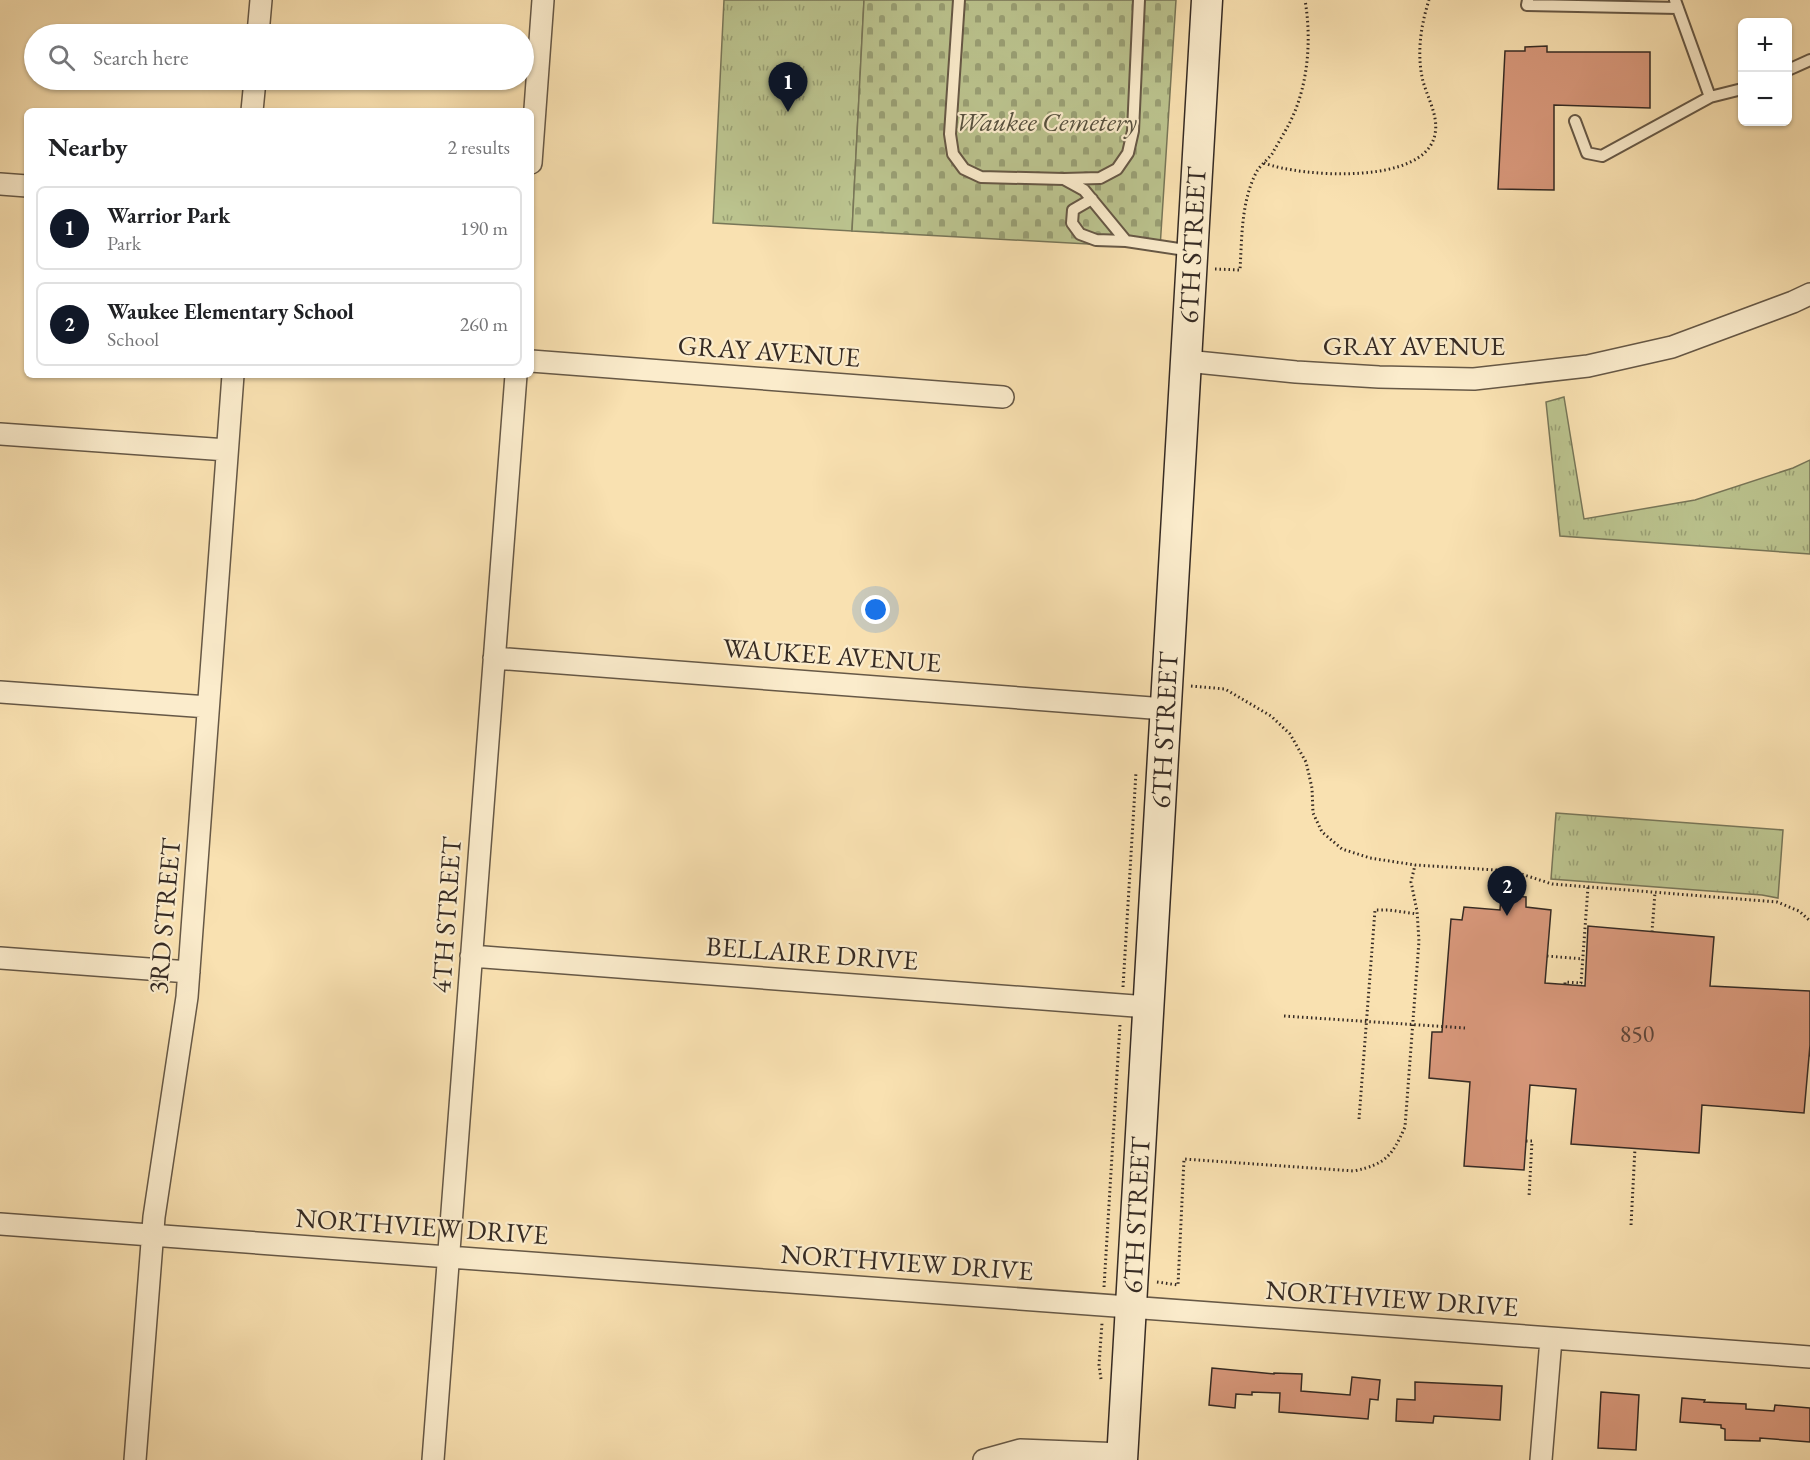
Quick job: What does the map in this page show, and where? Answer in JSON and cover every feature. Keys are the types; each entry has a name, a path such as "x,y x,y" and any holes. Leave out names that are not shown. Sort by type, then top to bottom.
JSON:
{"main road":[{"name":"6TH STREET","path":"1122,1457 1186,361 1201,260 1207,0"}],"street":[{"path":"259,24 261,0"},
{"path":"534,122 543,0"},
{"path":"252,108 254,90"},
{"path":"0,184 24,186"},
{"name":"GRAY AVENUE","path":"1186,361 1296,372 1379,377 1485,378 1588,366 1672,347 1810,294"},
{"name":"GRAY AVENUE","path":"534,361 1003,397"},
{"name":"3RD STREET","path":"135,1460 152,1235 187,997 233,378"},
{"name":"4TH STREET","path":"433,1460 516,378"},
{"path":"0,434 228,450"},
{"name":"WAUKEE AVENUE","path":"494,658 1166,709"},
{"path":"0,692 208,707"},
{"name":"BELLAIRE DRIVE","path":"471,956 1148,1007"},
{"path":"0,958 189,972"},
{"name":"NORTHVIEW DRIVE","path":"0,1224 1810,1357"},
{"path":"1541,1460 1551,1339"},
{"path":"984,1460 1020,1450 1122,1457"}],"lane":[{"path":"959,0 950,134 952,154 964,169 981,177 1064,179 1100,178 1117,169 1128,153 1133,131 1139,0"},
{"path":"1528,0 1527,5 1676,4 1710,97"},
{"path":"1792,68 1810,60"},
{"path":"1575,121 1587,153 1602,156 1710,97 1738,90"},
{"path":"1064,179 1084,190 1126,241"},
{"path":"1092,199 1073,210 1072,223 1080,234 1096,240 1126,241 1201,260"}],"path":[{"path":"1201,260 1240,270 1245,206 1257,171 1271,155 1289,123 1301,92 1308,53 1305,0"},
{"path":"1264,163 1302,172 1333,175 1370,172 1405,165 1420,158 1430,148 1435,136 1436,121 1422,77 1419,51 1425,13 1430,0"},
{"path":"1191,686 1225,689 1271,716 1290,734 1306,762 1312,788 1313,813 1322,832 1342,849 1370,858 1415,865 1512,871 1552,884 1776,902 1799,912 1810,921"},
{"path":"1158,1282 1178,1285 1185,1159 1354,1171 1370,1167 1386,1159 1398,1143 1405,1127 1419,941 1411,882 1415,865"},
{"path":"1565,984 1565,981 1581,983 1588,887"},
{"path":"1652,932 1655,892"},
{"path":"1359,1119 1375,910 1417,914"},
{"path":"1547,956 1583,959"},
{"path":"1284,1016 1465,1028"},
{"path":"1526,1141 1532,1141 1529,1197"},
{"path":"1631,1225 1635,1148"}],"green space":[{"path":"724,0 864,0 852,231 713,223"},
{"name":"Waukee Cemetery","path":"864,0 1176,0 1160,248 852,231"},
{"path":"1564,397 1584,519 1695,500 1793,468 1810,460 1810,554 1560,536 1546,402"},
{"path":"1556,813 1783,830 1778,898 1551,879"}],"building":[{"path":"1547,46 1547,52 1650,52 1650,108 1554,105 1554,190 1498,189 1505,51 1525,51 1525,47"},
{"path":"1501,895 1526,897 1526,907 1551,910 1545,983 1585,986 1588,926 1714,937 1710,986 1810,991 1810,1045 1804,1113 1702,1105 1699,1153 1571,1144 1576,1089 1530,1085 1524,1170 1464,1166 1470,1082 1429,1078 1432,1032 1442,1032 1451,919 1462,920 1464,907 1500,910"},
{"path":"1212,1368 1274,1374 1302,1374 1301,1391 1350,1395 1352,1377 1380,1380 1378,1400 1370,1399 1368,1419 1279,1412 1280,1393 1236,1394 1235,1408 1209,1405"},
{"path":"1415,1382 1502,1386 1500,1420 1434,1416 1433,1423 1396,1421 1397,1399 1415,1400"},
{"path":"1601,1392 1639,1395 1636,1450 1598,1448"},
{"path":"1682,1398 1705,1400 1704,1402 1746,1404 1746,1409 1774,1411 1775,1405 1810,1408 1810,1442 1760,1438 1760,1441 1725,1440 1725,1429 1721,1428 1721,1425 1680,1422"}],"place":[{"name":"Warrior Park","path":"788,112"},
{"name":"Waukee Elementary School","path":"1507,916"}]}
